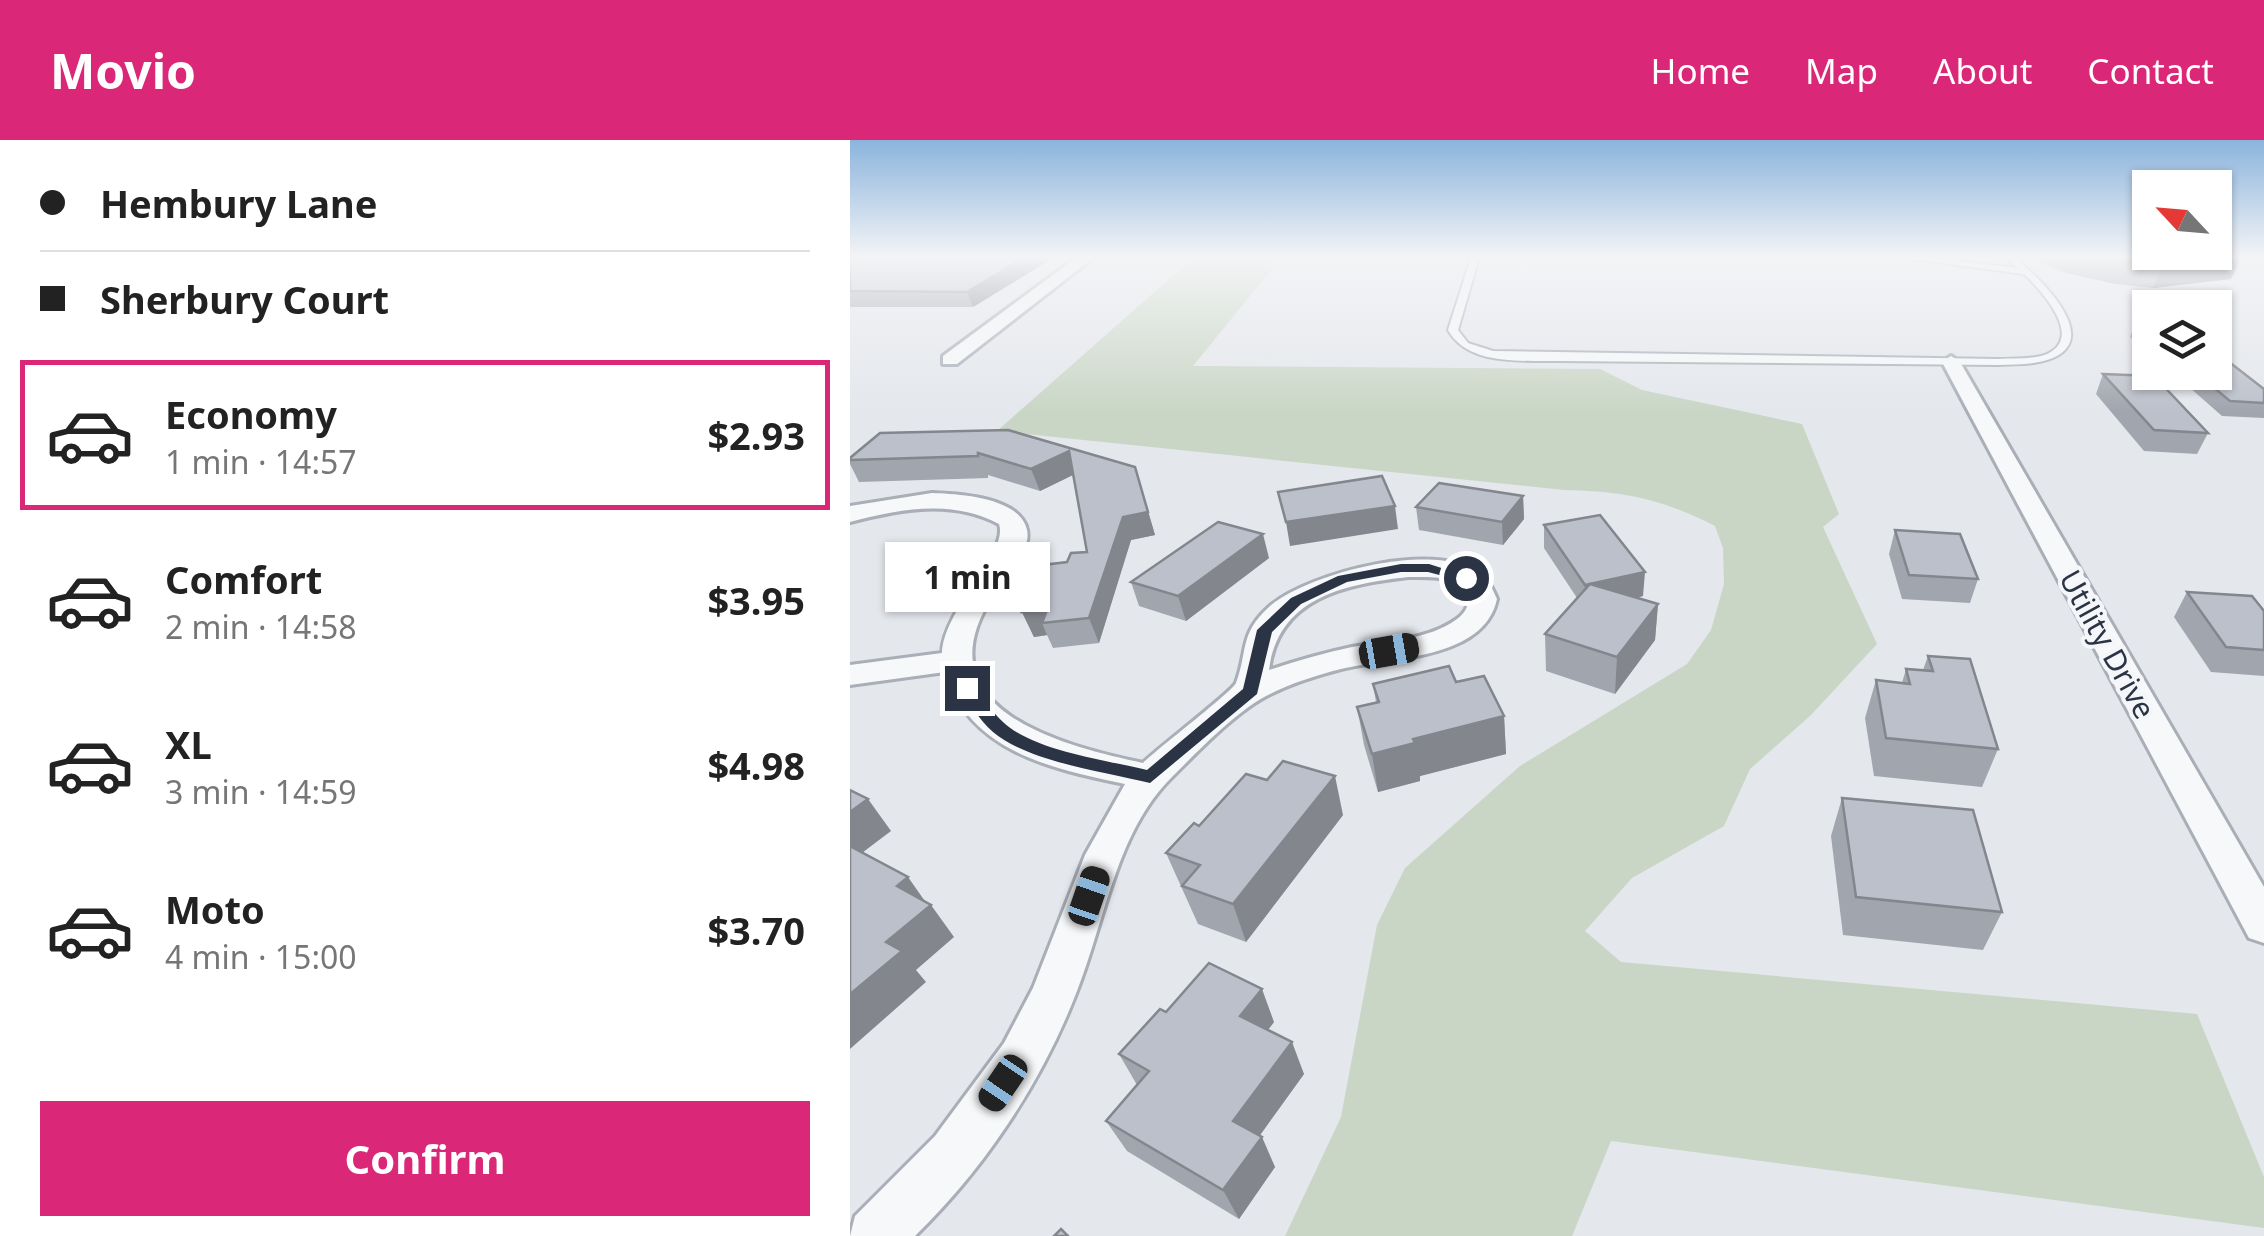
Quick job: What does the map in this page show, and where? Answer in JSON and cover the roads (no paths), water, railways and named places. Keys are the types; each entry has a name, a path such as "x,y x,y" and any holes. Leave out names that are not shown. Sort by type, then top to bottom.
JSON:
{"street":[{"path":"950,360 1018,309"},
{"name":"Utility Drive","path":"1952,362 2264,925"},
{"path":"850,514 894,504 948,502 982,506 1010,520 1015,531 1013,544 969,611 960,632 957,661 967,688 998,728 1065,757 1150,777"},
{"path":"876,1236 902,1212 967,1136 1021,1057 1054,995 1117,826 1150,777 1251,691 1340,659 1438,640 1470,622 1483,599 1477,586 1466,578 1429,568 1366,573 1318,588 1265,630 1251,691"},
{"path":"850,676 957,661"}],"lane":[{"path":"1459,309 1453,330 1460,342 1485,352 1548,357 1952,362 2023,361 2057,352 2065,334 2059,309"}]}
